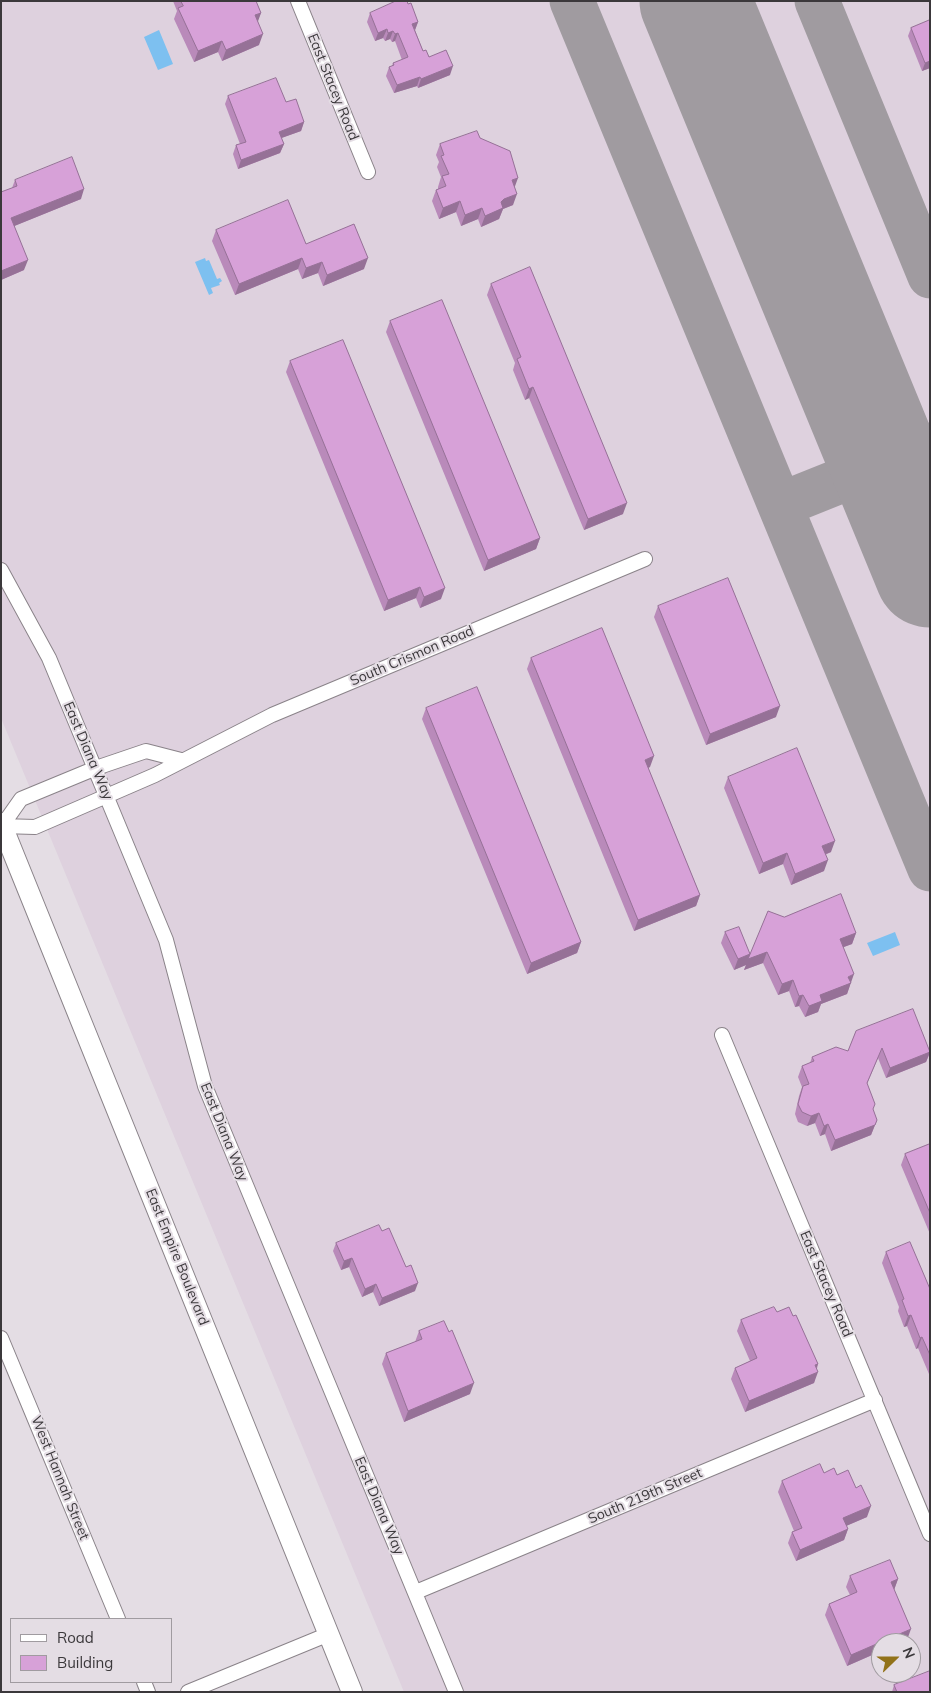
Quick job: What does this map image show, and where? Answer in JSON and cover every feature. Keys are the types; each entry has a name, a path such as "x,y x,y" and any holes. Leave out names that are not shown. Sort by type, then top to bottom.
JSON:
{"street":[{"name":"East Stacey Road","path":"298,1 368,172"},
{"name":"South Crismon Road","path":"2,825 36,827 155,775 180,760 280,711 645,559"},
{"name":"East Diana Way","path":"1,570 49,658 166,940 205,1086 456,1692"},
{"path":"2,825 22,799 96,768 146,751 180,760"},
{"name":"East Empire Boulevard","path":"2,825 352,1692"},
{"name":"East Stacey Road","path":"722,1034 930,1534"},
{"name":"West Hannah Street","path":"1,1338 118,1618"},
{"name":"South 219th Street","path":"416,1592 875,1400"},
{"path":"188,1692 329,1634"}],"shaded area":[{"path":"1,1 930,1 930,1692 404,1692 1,718"}],"water":[{"path":"159,30 173,64 158,70 144,37"},
{"path":"205,258 206,261 209,260 217,279 220,278 222,281 219,283 220,285 211,288 213,293 209,295 195,262"},
{"path":"895,932 900,945 873,956 867,943"}],"building":[{"path":"181,1 256,1 261,13 255,15 263,34 226,50 222,41 198,51 178,8 183,6"},
{"path":"396,1 411,3 418,22 412,24 423,51 426,50 429,57 446,50 453,66 421,79 420,77 397,85 389,67 394,65 393,63 408,57 398,33 395,34 393,31 388,33 387,29 378,33 370,13"},
{"path":"930,20 930,61 925,63 911,28"},
{"path":"276,78 286,102 296,99 304,122 279,132 284,144 241,160 236,145 246,142 228,96"},
{"path":"477,131 480,138 510,151 518,178 512,180 517,194 501,202 503,208 485,216 482,208 465,215 460,201 443,208 436,190 446,186 442,176 449,174 441,156 444,155 440,144"},
{"path":"72,157 84,189 11,218 28,260 1,271 1,192 17,186 15,180"},
{"path":"288,200 306,244 354,224 368,258 327,275 322,262 306,268 302,258 239,284 216,230"},
{"path":"530,267 627,503 588,519 533,387 529,389 517,359 521,357 491,284"},
{"path":"442,300 540,538 488,560 390,321"},
{"path":"343,340 445,588 424,597 420,587 388,600 290,361"},
{"path":"728,578 780,706 710,734 658,606"},
{"path":"602,628 654,756 645,760 700,895 638,920 531,658"},
{"path":"477,687 581,942 531,963 426,708"},
{"path":"797,748 835,841 822,846 828,860 795,874 787,853 763,863 728,777"},
{"path":"841,894 856,933 840,939 854,974 848,977 851,983 820,995 822,1001 809,1006 803,995 799,996 793,980 782,984 767,952 748,959 768,911 784,917"},
{"path":"739,927 750,954 738,959 725,932"},
{"path":"913,1009 930,1052 890,1068 882,1048 867,1083 875,1104 873,1109 877,1120 875,1125 835,1140 828,1124 824,1126 819,1113 811,1116 802,1112 798,1104 803,1086 809,1084 802,1066 814,1061 812,1057 836,1047 848,1051 856,1031"},
{"path":"930,1144 930,1213 905,1154"},
{"path":"379,1225 382,1231 389,1228 406,1267 411,1265 418,1283 382,1298 376,1284 365,1289 352,1258 344,1261 336,1243"},
{"path":"910,1242 930,1289 930,1355 922,1337 920,1338 911,1315 908,1316 902,1300 904,1299 886,1252"},
{"path":"774,1307 777,1312 789,1307 793,1316 796,1315 818,1364 815,1365 818,1372 749,1401 735,1368 757,1358 741,1320"},
{"path":"444,1321 449,1332 452,1330 474,1383 408,1411 386,1353 422,1339 419,1331"},
{"path":"820,1464 824,1473 834,1468 837,1475 848,1470 856,1488 861,1485 871,1506 843,1518 848,1529 800,1550 792,1532 802,1528 782,1481"},
{"path":"890,1560 898,1579 891,1582 911,1629 902,1633 871,1633 871,1646 851,1655 829,1604 857,1592 850,1576"},
{"path":"930,1671 930,1692 897,1692 894,1685 899,1683 921,1683 921,1674"}],"taxiway":[{"path":"572,1 930,869"},
{"path":"817,1 930,276"},
{"path":"780,505 930,445"}],"runway":[{"path":"695,1 930,572"}]}
